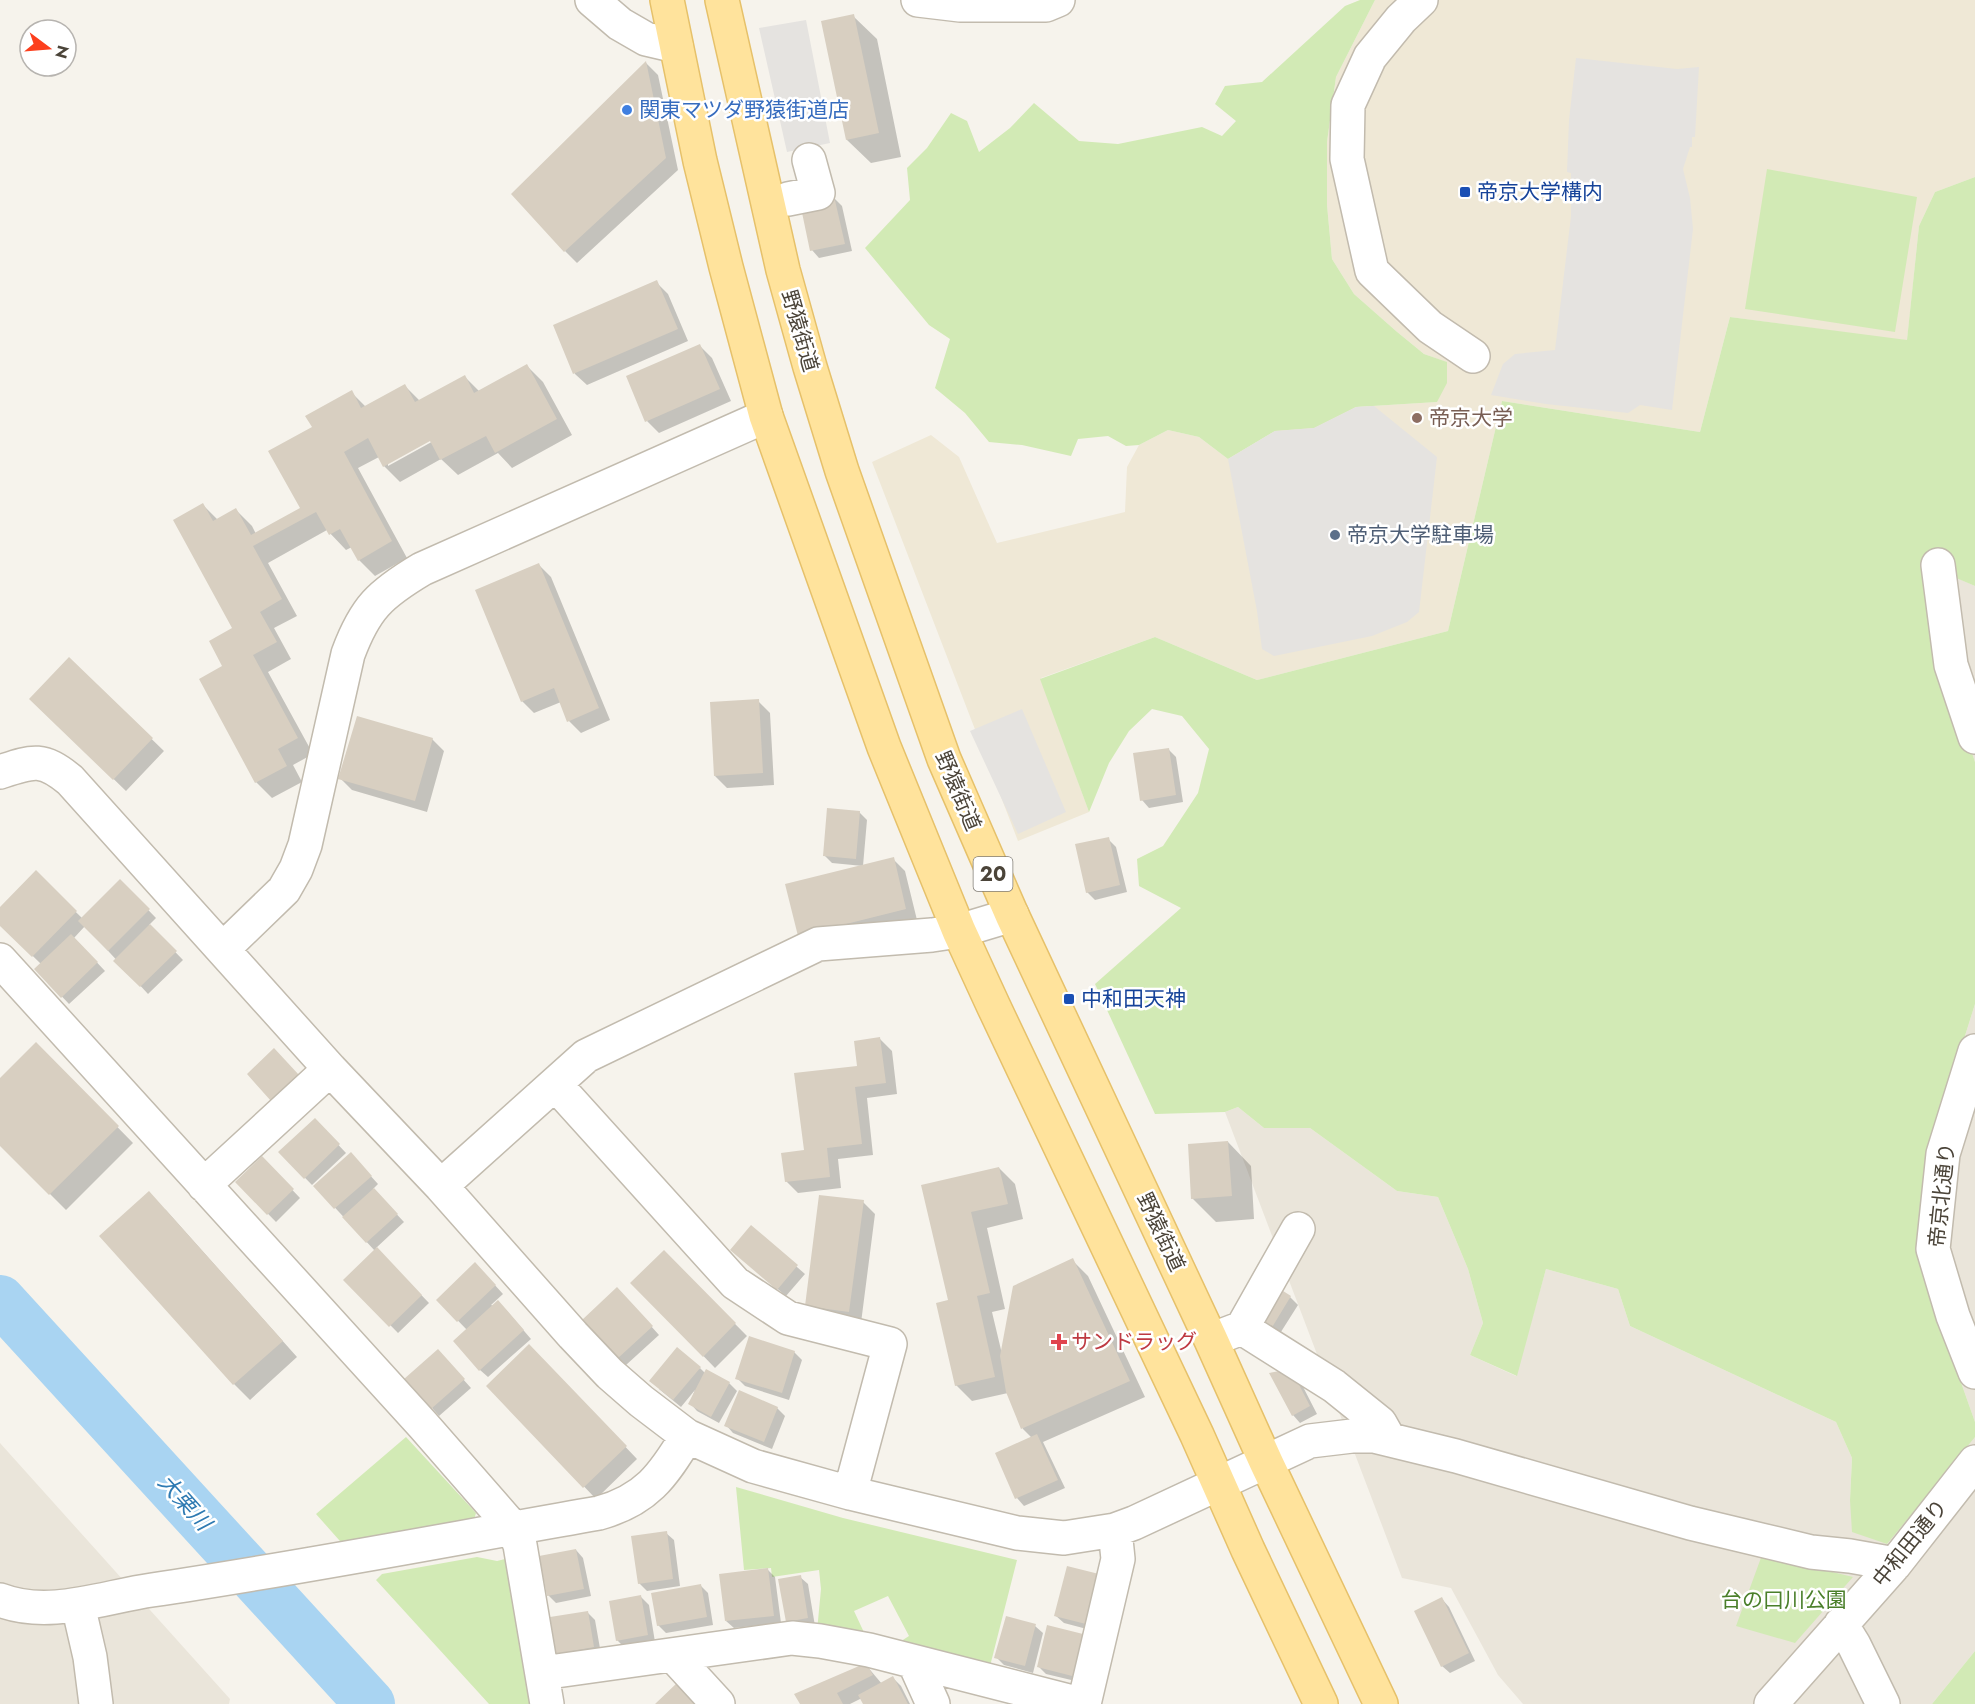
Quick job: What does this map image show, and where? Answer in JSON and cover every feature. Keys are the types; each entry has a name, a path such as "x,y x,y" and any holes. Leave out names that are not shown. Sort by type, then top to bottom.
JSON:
{"main road":[{"name":"20","path":"667,0 700,160 723,257 766,416 884,747 959,931 1321,1704"},
{"name":"野猿街道","path":"724,1 783,270 842,471 944,759 1012,915 1381,1704"}],"street":[{"path":"592,0 620,24 646,39 676,46"},
{"path":"918,0 960,4 1046,5 1058,0"},
{"path":"1421,0 1401,19 1370,57 1348,105 1347,159 1372,271 1430,327 1473,356"},
{"path":"788,199 818,193 809,160"},
{"path":"223,949 284,890 296,869 305,845 348,654 358,628 374,604 392,587 422,569 766,416"},
{"path":"1938,566 1951,665 1975,737"},
{"path":"0,772 26,763 41,763 54,767 70,780 330,1069 441,1186 610,1374 640,1401 687,1436 753,1466 850,1493 1017,1533 1064,1538 1115,1530 1310,1441 1328,1437 1352,1436 1389,1439 1690,1523 1811,1552 1895,1564"},
{"path":"441,1186 586,1056 818,944 959,931 1012,915"},
{"path":"0,960 423,1425 513,1528 520,1545 545,1689 673,1655 792,1638 869,1650 915,1664 974,1676 1082,1704 1118,1559 1115,1530"},
{"name":"帝京北通り","path":"1975,1051 1942,1154 1933,1249 1953,1316 1975,1372"},
{"path":"204,1185 330,1069"},
{"path":"555,1084 735,1283 788,1318 890,1344 850,1493"},
{"path":"1211,1340 1242,1328 1298,1229"},
{"path":"1242,1328 1334,1386 1380,1423 1389,1439"},
{"path":"0,1600 11,1604 43,1607 78,1605 152,1590 336,1561 598,1513 631,1500 649,1487 667,1470 687,1436"},
{"name":"中和田通り","path":"1771,1704 1895,1564 1975,1462"},
{"path":"78,1605 90,1657 96,1704"},
{"path":"1841,1624 1883,1704"},
{"path":"673,1655 718,1704"},
{"path":"915,1664 933,1704"}],"shaded area":[{"name":"帝京大学","path":"1375,0 1975,0 1975,177 1935,192 1919,226 1907,341 1730,317 1700,432 1502,401 1448,631 1257,680 1155,637 1041,678 1089,812 1018,841 872,462 931,435 959,457 997,543 1125,512 1127,467 1139,445 1168,430 1199,437 1228,459 1275,431 1356,407 1437,402 1446,362 1424,354 1354,294 1332,259 1327,205 1327,142 1336,77"},
{"path":"806,20 830,143 787,152 759,28"},
{"path":"1576,58 1677,69 1699,67 1695,137 1692,137 1692,147 1690,147 1683,169 1690,198 1693,229 1672,410 1640,405 1628,413 1491,395 1503,364 1515,354 1555,350 1571,216 1571,173 1567,172 1569,120"},
{"name":"帝京大学駐車場","path":"1374,406 1437,457 1419,612 1407,622 1372,636 1274,656 1262,649 1228,459 1275,431 1314,428 1356,407"},
{"path":"1928,565 1975,586 1975,762 1944,667"},
{"path":"1022,709 1066,812 1018,834 970,731"},
{"path":"1975,1004 1975,1422 1940,1323 1919,1253 1925,1163"},
{"path":"1238,1107 1264,1128 1310,1128 1397,1191 1438,1197 1468,1269 1483,1323 1470,1355 1516,1376 1546,1269 1618,1289 1630,1326 1836,1422 1852,1458 1850,1500 1975,1437 1975,1651 1932,1704 1523,1704 1498,1675 1451,1588 1402,1578 1225,1112"},
{"path":"0,1443 230,1699 229,1704 0,1704"}],"green space":[{"path":"1360,0 1375,0 1336,77 1327,142 1327,205 1332,259 1354,294 1424,354 1447,362 1447,383 1437,402 1356,407 1314,428 1275,431 1228,459 1199,437 1168,430 1139,445 1126,446 1108,436 1078,439 1071,456 1022,445 989,442 965,413 935,388 950,339 929,325 865,248 910,200 907,168 927,148 951,113 967,121 979,152 1010,128 1034,103 1079,141 1118,144 1202,127 1222,136 1236,121 1215,104 1225,86 1262,82 1345,6"},
{"path":"1767,169 1917,197 1895,332 1745,309"},
{"path":"1975,177 1975,586 1928,566 1944,667 1975,762 1975,1004 1925,1163 1919,1253 1940,1323 1975,1422 1975,1437 1887,1544 1852,1532 1850,1500 1852,1458 1836,1422 1630,1326 1618,1289 1546,1269 1517,1376 1470,1355 1483,1323 1468,1269 1438,1197 1397,1191 1310,1128 1264,1128 1238,1107 1225,1112 1155,1114 1095,984 1181,908 1139,886 1137,859 1163,846 1198,793 1209,749 1182,716 1152,709 1129,731 1109,763 1089,812 1040,679 1155,637 1257,680 1448,631 1502,401 1700,432 1730,317 1907,340 1919,226 1935,192"},
{"path":"406,1437 476,1513 473,1523 347,1549 316,1514"},
{"path":"736,1487 843,1518 1017,1560 989,1670 892,1647 909,1636 888,1596 854,1611 868,1641 817,1631 821,1589 819,1570 772,1577 771,1568 744,1570"},
{"name":"台の口川公園","path":"1762,1555 1853,1577 1795,1643 1736,1626"},
{"path":"477,1557 497,1561 509,1558 535,1704 489,1704 376,1580 382,1574"},
{"path":"1975,1651 1975,1704 1932,1704"}],"building":[{"path":"854,14 879,133 846,140 821,21"},
{"name":"関東マツダ野猿街道店","path":"646,61 666,158 564,252 511,194"},
{"path":"834,196 845,244 810,251 800,203"},
{"path":"657,280 678,329 573,374 553,325"},
{"path":"700,344 720,389 645,422 626,376"},
{"path":"527,364 557,419 495,453 486,436 440,460 430,441 383,467 368,438 344,452 392,541 358,561 340,529 329,535 316,512 253,546 282,599 260,612 277,642 253,655 298,738 278,749 287,766 255,783 199,679 222,666 209,641 232,628 173,520 203,503 213,521 236,508 251,535 300,508 268,451 312,427 305,416 352,390 361,408 405,384 415,402 465,375 474,393"},
{"path":"539,563 599,708 567,722 554,688 521,702 475,590"},
{"path":"69,657 153,738 113,780 29,699"},
{"path":"759,699 763,773 714,776 710,702"},
{"path":"357,716 433,738 415,801 338,779"},
{"path":"1169,748 1176,795 1140,801 1133,753"},
{"path":"827,808 860,811 856,859 823,856"},
{"path":"1109,837 1120,885 1086,893 1075,844"},
{"path":"894,857 906,909 798,936 785,884"},
{"path":"36,870 77,911 32,957 0,926 0,907"},
{"path":"120,879 150,909 108,951 78,921"},
{"path":"150,924 177,951 140,987 113,961"},
{"path":"71,934 98,962 61,998 34,969"},
{"path":"880,1037 886,1083 855,1087 862,1144 827,1148 830,1177 785,1182 781,1153 804,1150 794,1073 857,1066 854,1041"},
{"path":"36,1042 119,1126 49,1195 0,1146 0,1078"},
{"path":"274,1048 299,1075 271,1101 247,1074"},
{"path":"315,1118 340,1144 304,1179 278,1152"},
{"path":"1228,1141 1232,1196 1191,1199 1188,1144"},
{"path":"351,1152 372,1176 334,1209 313,1186"},
{"path":"262,1156 294,1189 267,1215 235,1182"},
{"path":"999,1167 1008,1204 971,1212 990,1293 977,1296 995,1377 955,1386 936,1303 948,1300 921,1185"},
{"path":"374,1188 398,1214 366,1243 342,1217"},
{"path":"149,1191 283,1341 233,1385 99,1236"},
{"path":"819,1195 864,1200 849,1312 805,1306"},
{"path":"751,1225 798,1265 777,1290 730,1250"},
{"path":"377,1247 422,1295 389,1327 343,1280"},
{"path":"664,1250 736,1323 703,1357 630,1283"},
{"path":"1073,1258 1130,1381 1021,1429 1006,1392 1000,1356 1013,1286"},
{"path":"475,1262 496,1285 457,1322 436,1300"},
{"path":"1272,1284 1291,1296 1271,1329 1252,1317"},
{"path":"617,1287 653,1326 617,1359 582,1320"},
{"path":"498,1300 524,1330 479,1371 453,1341"},
{"path":"749,1336 795,1351 782,1393 735,1379"},
{"path":"529,1344 627,1446 583,1488 486,1386"},
{"path":"677,1347 701,1367 673,1400 649,1381"},
{"path":"438,1349 465,1379 431,1409 404,1379"},
{"path":"706,1369 730,1382 711,1417 688,1404"},
{"path":"1291,1369 1310,1406 1292,1416 1269,1373"},
{"path":"739,1390 778,1407 764,1442 724,1426"},
{"path":"1037,1434 1058,1480 1015,1499 995,1453"},
{"path":"667,1531 673,1579 638,1584 631,1536"},
{"path":"576,1549 584,1589 547,1596 539,1556"},
{"path":"1067,1566 1107,1576 1094,1626 1054,1616"},
{"path":"768,1568 774,1616 725,1621 719,1574"},
{"path":"801,1575 808,1618 786,1622 778,1579"},
{"path":"701,1584 707,1617 657,1626 651,1593"},
{"path":"641,1595 648,1635 616,1641 609,1601"},
{"path":"1442,1597 1469,1653 1441,1667 1414,1611"},
{"path":"588,1611 594,1647 556,1654 550,1617"},
{"path":"1006,1616 1036,1624 1025,1666 994,1658"},
{"path":"1047,1625 1091,1636 1080,1678 1037,1667"},
{"path":"866,1663 873,1675 837,1693 843,1704 800,1704 794,1694"},
{"path":"893,1676 908,1704 863,1704 858,1695"},
{"path":"678,1682 700,1704 655,1704"}],"waterway":[{"name":"大栗川","path":"0,1300 370,1704"}],"place":[{"name":"関東マツダ野猿街道店","path":"627,110"},
{"name":"帝京大学構内","path":"1465,192"},
{"name":"帝京大学","path":"1417,418"},
{"name":"帝京大学駐車場","path":"1335,535"},
{"name":"中和田天神","path":"1069,999"},
{"name":"サンドラッグ","path":"1059,1342"}]}
